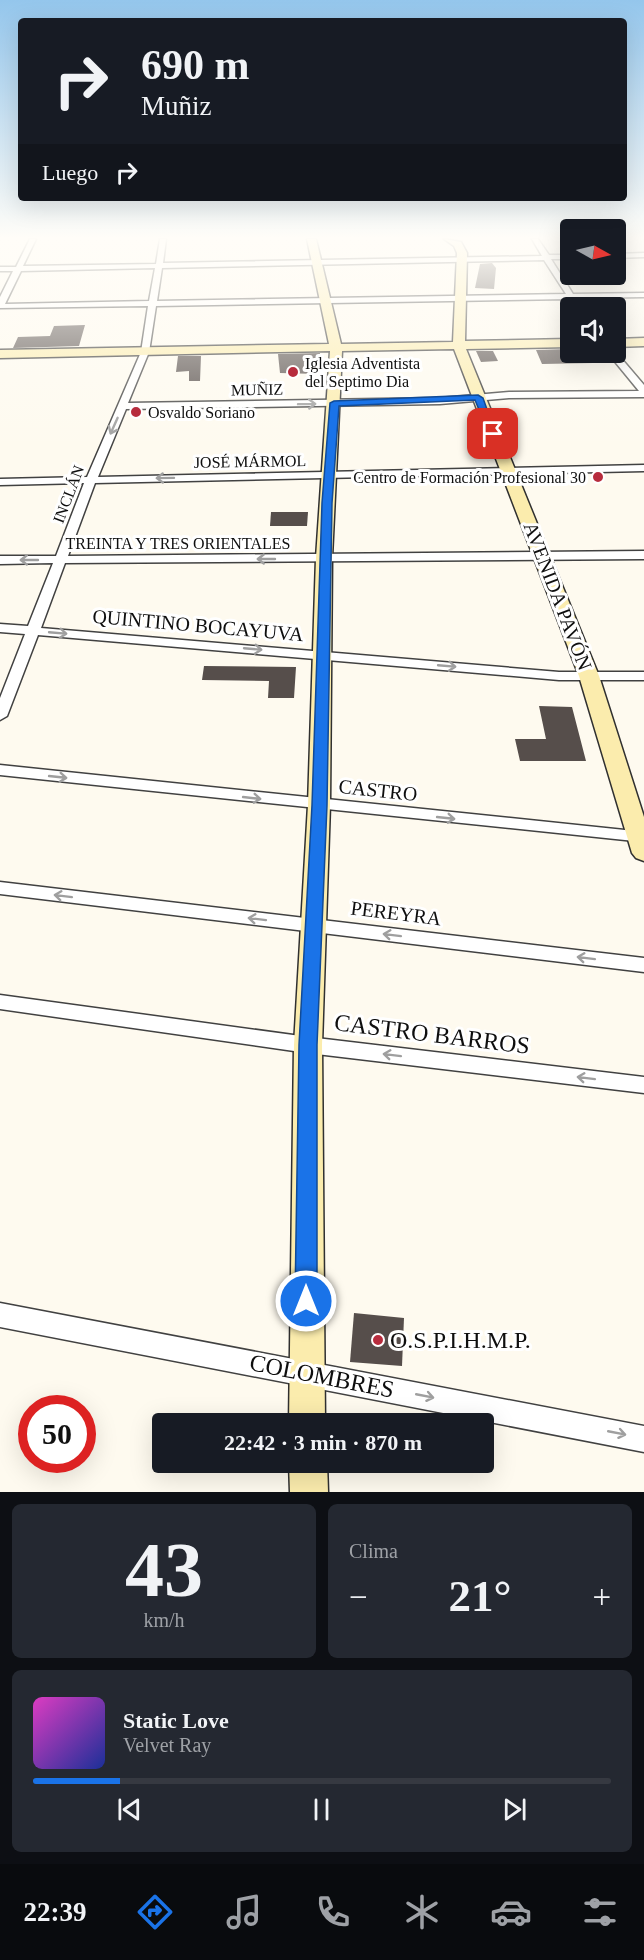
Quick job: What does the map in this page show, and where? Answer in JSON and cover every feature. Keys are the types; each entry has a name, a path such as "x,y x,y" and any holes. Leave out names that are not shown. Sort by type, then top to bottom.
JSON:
{"main road":[{"path":"307,1413 308,1045 319,805 324,558 336,348 326,309"},
{"path":"459,345 460,309"},
{"path":"626,343 644,342"},
{"path":"0,356 560,343"},
{"name":"AVENIDA PAVÓN","path":"459,345 589,676 642,842"},
{"path":"308,1473 309,1492"}],"street":[{"name":"INCLÁN","path":"0,716 91,480 145,352 152,309"},
{"path":"620,363 644,392"},
{"name":"MUÑIZ","path":"123,406 334,403 644,392"},
{"name":"JOSÉ MÁRMOL","path":"0,482 508,469 644,468"},
{"name":"TREINTA Y TRES ORIENTALES","path":"0,560 644,555"},
{"name":"QUINTINO BOCAYUVA","path":"0,628 589,676 644,676"},
{"name":"CASTRO","path":"0,770 642,842"},
{"name":"PEREYRA","path":"0,888 644,965"},
{"name":"CASTRO BARROS","path":"0,1002 308,1045 644,1085"},
{"name":"COLOMBRES","path":"0,1315 644,1439"}],"building":[{"path":"85,325 79,346 13,348 18,337 50,336 54,326"},
{"path":"560,349 560,363 593,363 542,364 536,350"},
{"path":"476,351 493,351 498,361 481,362"},
{"path":"320,353 318,374 280,373 278,354"},
{"path":"178,356 201,356 200,381 189,381 189,371 176,372"},
{"path":"271,512 308,512 307,526 270,526"},
{"path":"204,666 296,667 294,698 268,698 269,681 202,680"},
{"path":"539,706 572,707 586,761 520,761 515,739 546,739"},
{"name":"O.S.P.I.H.M.P.","path":"354,1313 404,1318 402,1366 350,1362"}],"place":[{"name":"Iglesia Adventista del Septimo Dia","path":"293,372"},
{"name":"Osvaldo Soriano","path":"136,412"},
{"name":"Centro de Formación Profesional 30","path":"598,477"},
{"name":"O.S.P.I.H.M.P.","path":"378,1340"}],"route":[{"path":"306,1301 308,1045 319,805 324,558 334,403 478,398 493,434"}]}
